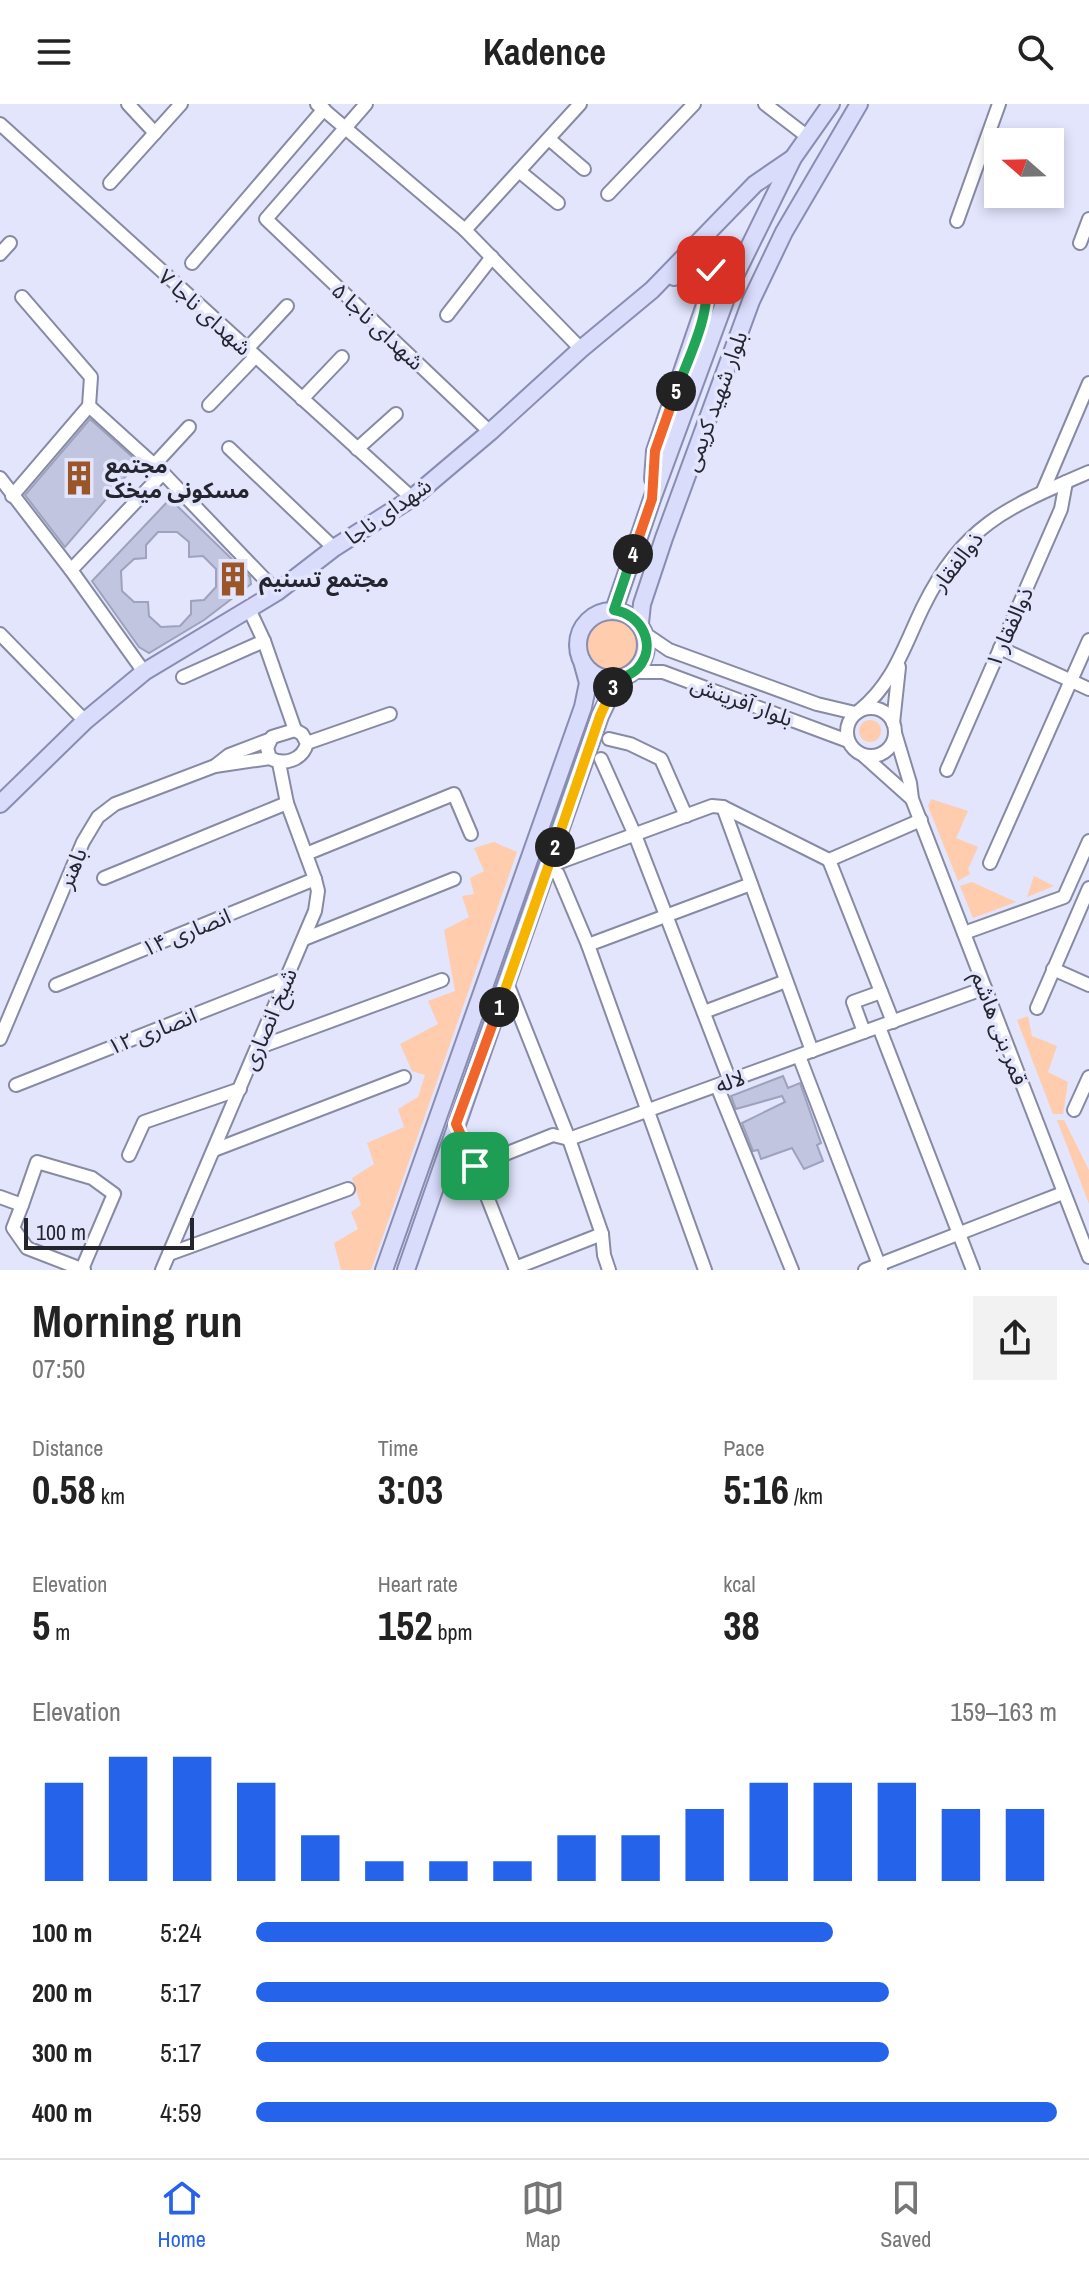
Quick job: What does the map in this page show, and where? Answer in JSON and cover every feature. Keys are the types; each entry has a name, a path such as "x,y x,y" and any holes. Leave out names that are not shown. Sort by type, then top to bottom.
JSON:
{"main road":[{"name":"بلوار شهید کریمی","path":"614,610 732,282 793,158 831,104"},
{"name":"بلوار شهید کریمی","path":"642,628 642,604 649,582 751,301 790,220 859,104"},
{"name":"شهدای ناجا","path":"0,804 85,721 144,672 277,592 334,548 412,498 652,290 755,184 793,158"},
{"path":"652,499 655,451 704,313 708,290 704,280 713,264 713,254 703,247 690,251"},
{"name":"شهدای ناجا","path":"652,290 685,268 695,268 704,280"},
{"path":"628,571 634,584 649,582"},
{"path":"384,1270 583,707 588,683 578,641 581,631 594,615 614,610 624,612 642,628 647,649 644,658 626,675 600,716"},
{"path":"582,661 597,676 626,675"},
{"path":"408,1268 549,866 602,704 589,699 583,707"}],"street":[{"path":"128,104 155,133"},
{"path":"110,183 181,104"},
{"path":"346,128 366,104"},
{"path":"465,230 580,104"},
{"path":"608,194 694,104"},
{"path":"765,104 808,137"},
{"path":"957,221 999,104"},
{"path":"192,263 320,107 465,230 581,349"},
{"name":"شهدای ناجا ۷","path":"0,124 412,498"},
{"name":"شهدای ناجا ۵","path":"346,128 266,219 490,432"},
{"path":"549,139 584,169"},
{"path":"519,171 558,203"},
{"path":"1080,243 1089,219"},
{"path":"0,254 10,243"},
{"path":"447,315 492,257"},
{"path":"12,496 89,406 91,377 22,297"},
{"path":"209,405 287,306"},
{"path":"302,399 342,357"},
{"path":"1043,491 1089,383"},
{"path":"89,406 159,469 277,592"},
{"path":"357,449 396,414"},
{"path":"71,570 159,469 189,427"},
{"path":"229,448 334,548"},
{"name":"ذوالفقار","path":"900,660 923,607 942,574 976,532 1002,512 1089,472"},
{"path":"0,478 144,672"},
{"name":"ذوالفقار ۱","path":"947,770 1061,509 1066,482"},
{"path":"249,609 264,641 295,730"},
{"name":"بلوار آفرینش","path":"642,628 669,650 817,704 857,712"},
{"path":"0,634 85,721"},
{"path":"990,863 1089,640"},
{"path":"183,677 264,641"},
{"path":"1000,648 1089,689"},
{"path":"900,660 879,693 857,712 847,726 848,741 912,799"},
{"path":"862,755 884,752 893,740 900,660"},
{"name":"بلوار آفرینش","path":"626,675 663,672 848,741"},
{"path":"857,712 879,709 894,728 908,773 912,799"},
{"path":"307,743 390,714"},
{"path":"295,730 302,734 307,743 306,749 299,757 274,760 267,748 271,739 295,730"},
{"name":"باهنر","path":"215,766 229,755 271,739"},
{"path":"609,739 630,744 661,759 686,816"},
{"path":"601,759 635,835 730,1081"},
{"name":"باهنر","path":"1,1031 83,842 98,817 115,804 215,766 274,760"},
{"name":"شیخ انصاری","path":"162,1270 315,911 318,891 315,879 274,760"},
{"path":"306,854 454,794 471,834"},
{"name":"قمر بنی هاشم","path":"912,799 1089,1257"},
{"path":"104,878 287,803"},
{"path":"705,1270 588,945 558,874 549,866 712,806 723,807 829,860 893,1022"},
{"path":"723,807 812,1051"},
{"path":"829,860 921,820"},
{"path":"964,933 1064,897 1086,857 1089,841"},
{"name":"انصاری ۱۴","path":"56,985 315,879"},
{"path":"304,939 454,879"},
{"path":"588,945 751,884"},
{"path":"1037,1008 1089,888"},
{"path":"1053,969 1089,985"},
{"name":"انصاری ۱۲","path":"16,1085 287,978"},
{"path":"257,1048 442,980"},
{"path":"704,1012 786,981"},
{"path":"507,983 569,1139 602,1234 609,1270"},
{"name":"لاله","path":"475,1166 553,1135 569,1139 985,988"},
{"path":"864,1032 853,1002 881,992"},
{"path":"879,1027 973,1270"},
{"path":"799,1056 880,1267"},
{"path":"214,1150 404,1077"},
{"path":"1074,1110 1089,1077"},
{"path":"717,1086 792,1270"},
{"path":"129,1155 144,1122 240,1089"},
{"path":"456,1124 515,1269 602,1234"},
{"path":"37,1162 92,1178 114,1194 83,1270 27,1248 13,1228 37,1162"},
{"path":"169,1254 348,1189"},
{"path":"865,1270 880,1267 1063,1193"},
{"path":"0,1197 22,1205"}],"shaded area":[{"path":"612,617 631,625 639,644 631,663 612,671 593,663 585,644 593,625"},
{"path":"866,720 874,720 881,731 874,742 866,742 859,735 859,727"},
{"path":"931,799 968,811 956,838 978,847 968,869 970,874 958,881 928,806"},
{"path":"494,842 517,852 371,1270 341,1270 334,1243 358,1229 351,1212 361,1205 352,1178 374,1164 367,1143 404,1127 398,1109 418,1097 425,1075 412,1071 400,1044 438,1024 428,1001 455,991 444,930 469,917 462,896 474,894 470,878 484,871 474,848"},
{"path":"1034,876 1054,886 1027,897"},
{"path":"972,882 1016,902 973,918 960,886"},
{"path":"1028,1016 1032,1036 1057,1046 1048,1072 1068,1082 1063,1114 1053,1114 1017,1020"},
{"path":"1057,1120 1064,1120 1089,1170 1089,1204"}],"building":[{"name":"مجتمع مسکونی میخک","path":"90,419 138,462 65,547 25,495"},
{"name":"مجتمع تسنیم","path":"170,499 250,577 251,584 204,620 149,653 139,647 92,581","holes":["158,532 177,532 189,542 189,557 203,556 216,569 216,587 204,600 191,601 191,614 180,626 161,627 149,616 148,602 134,602 122,591 121,571 134,559 146,558 146,545"]},
{"path":"783,1076 788,1088 800,1083 821,1143 817,1145 823,1161 804,1169 792,1148 761,1159 758,1150 753,1151 742,1123 785,1102 782,1096 736,1109 731,1096"}],"place":[{"name":"مجتمع مسکونی میخک","path":"79,478"},
{"name":"مجتمع تسنیم","path":"233,579"}],"route":[{"path":"475,1166 456,1124 600,716 618,679 640,666 647,649 647,639 640,623 632,616 614,610 652,499 655,451 704,313 708,290 704,280 711,270"}]}
